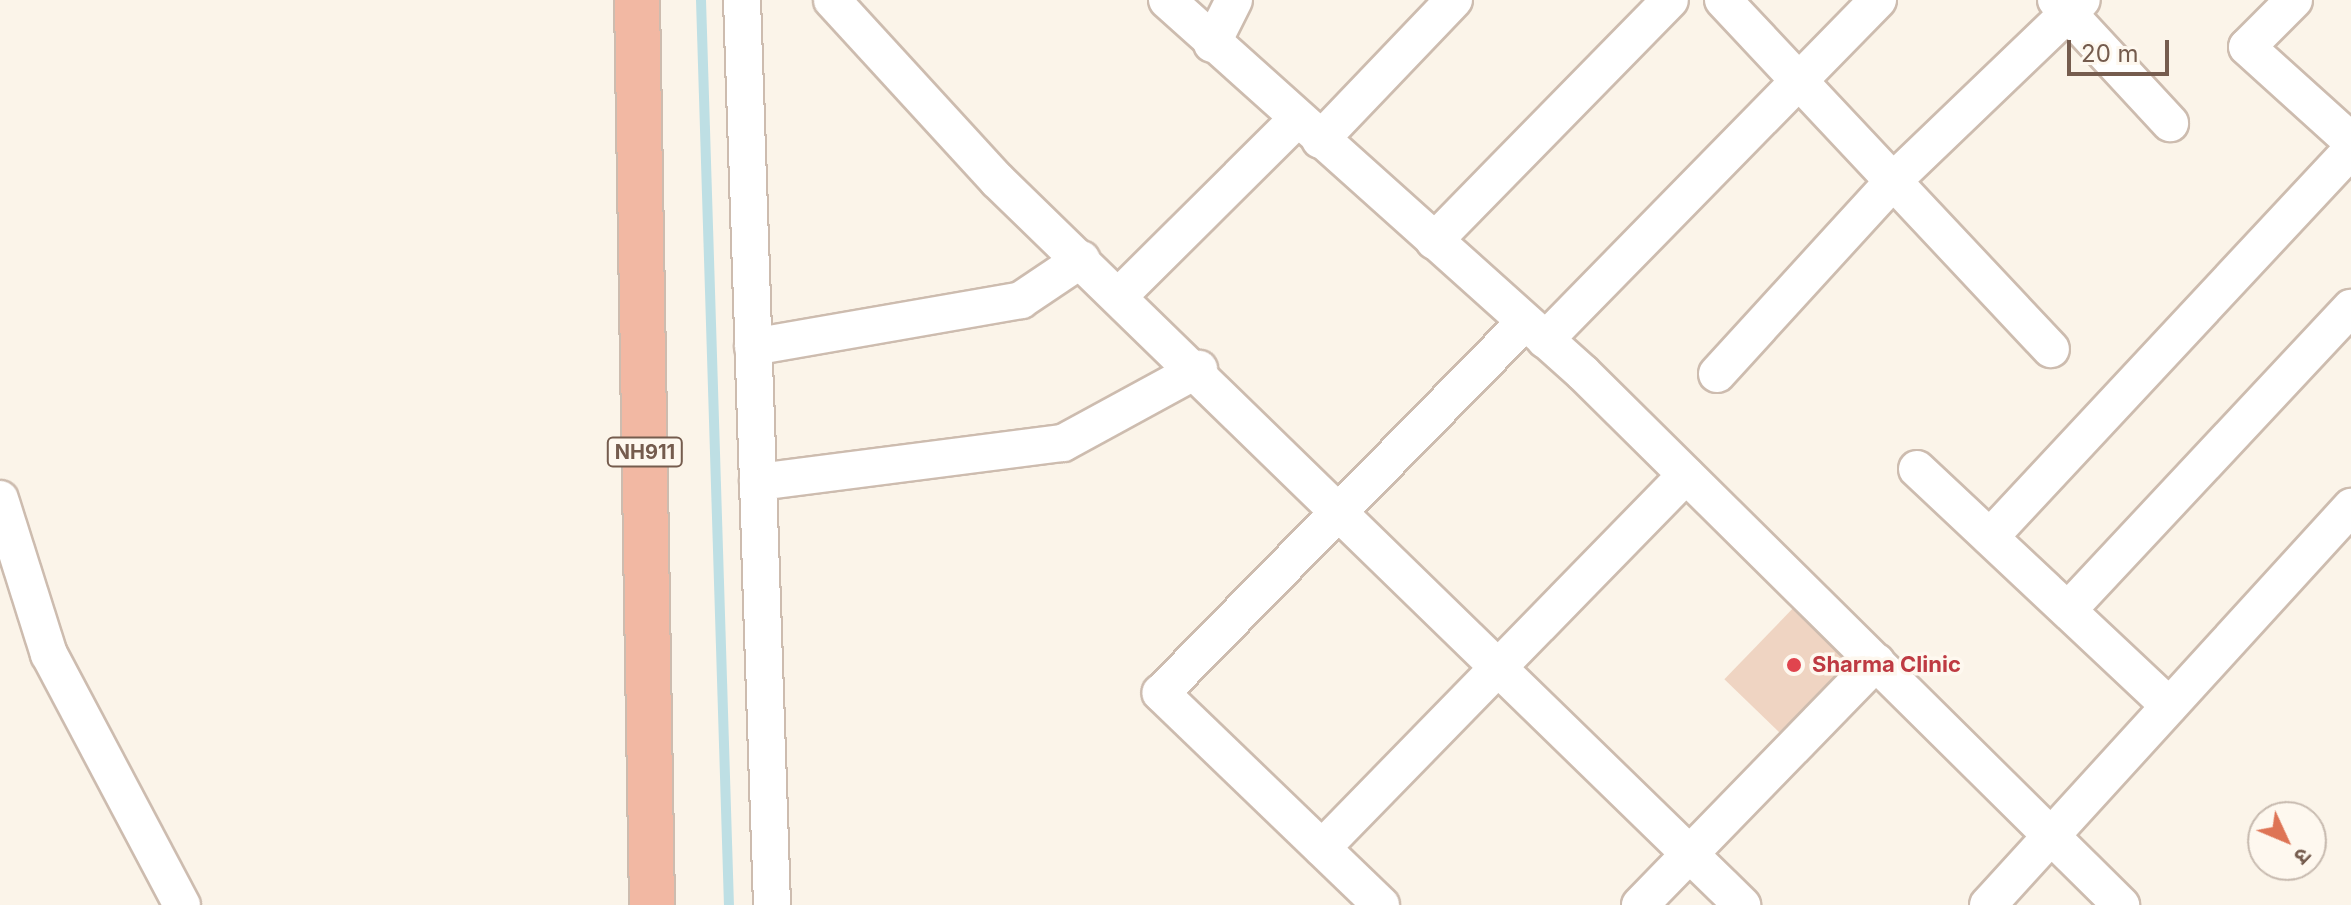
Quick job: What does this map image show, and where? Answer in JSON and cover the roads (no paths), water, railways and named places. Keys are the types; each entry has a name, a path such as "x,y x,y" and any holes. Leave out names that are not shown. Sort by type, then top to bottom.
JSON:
{"highway":[{"name":"NH911","path":"637,0 652,905"}],"street":[{"path":"742,0 772,905"},
{"path":"832,0 997,180 1199,369 1742,905"},
{"path":"1167,0 1212,44 1535,331 1686,475 2121,905"},
{"path":"1212,44 1234,0"},
{"path":"1120,295 1454,0"},
{"path":"1434,241 1670,0"},
{"path":"1723,0 2051,349"},
{"path":"1381,905 1161,693 1342,511 1801,81 1878,0"},
{"path":"2294,0 2247,47 2351,141"},
{"path":"1717,374 1894,180 2069,4 2170,123"},
{"path":"1990,537 2351,150"},
{"path":"753,347 1021,300 1082,259"},
{"path":"2068,610 2351,308"},
{"path":"758,482 1063,443 1199,369"},
{"path":"1917,469 2169,706"},
{"path":"1322,848 1686,475"},
{"path":"0,499 49,654 182,905"},
{"path":"1988,905 2054,838 2169,706 2351,507"},
{"path":"1640,905 1688,852 1876,662"}],"waterway":[{"path":"701,0 729,905"}],"place":[{"name":"Sharma Clinic","path":"1794,665"}]}
